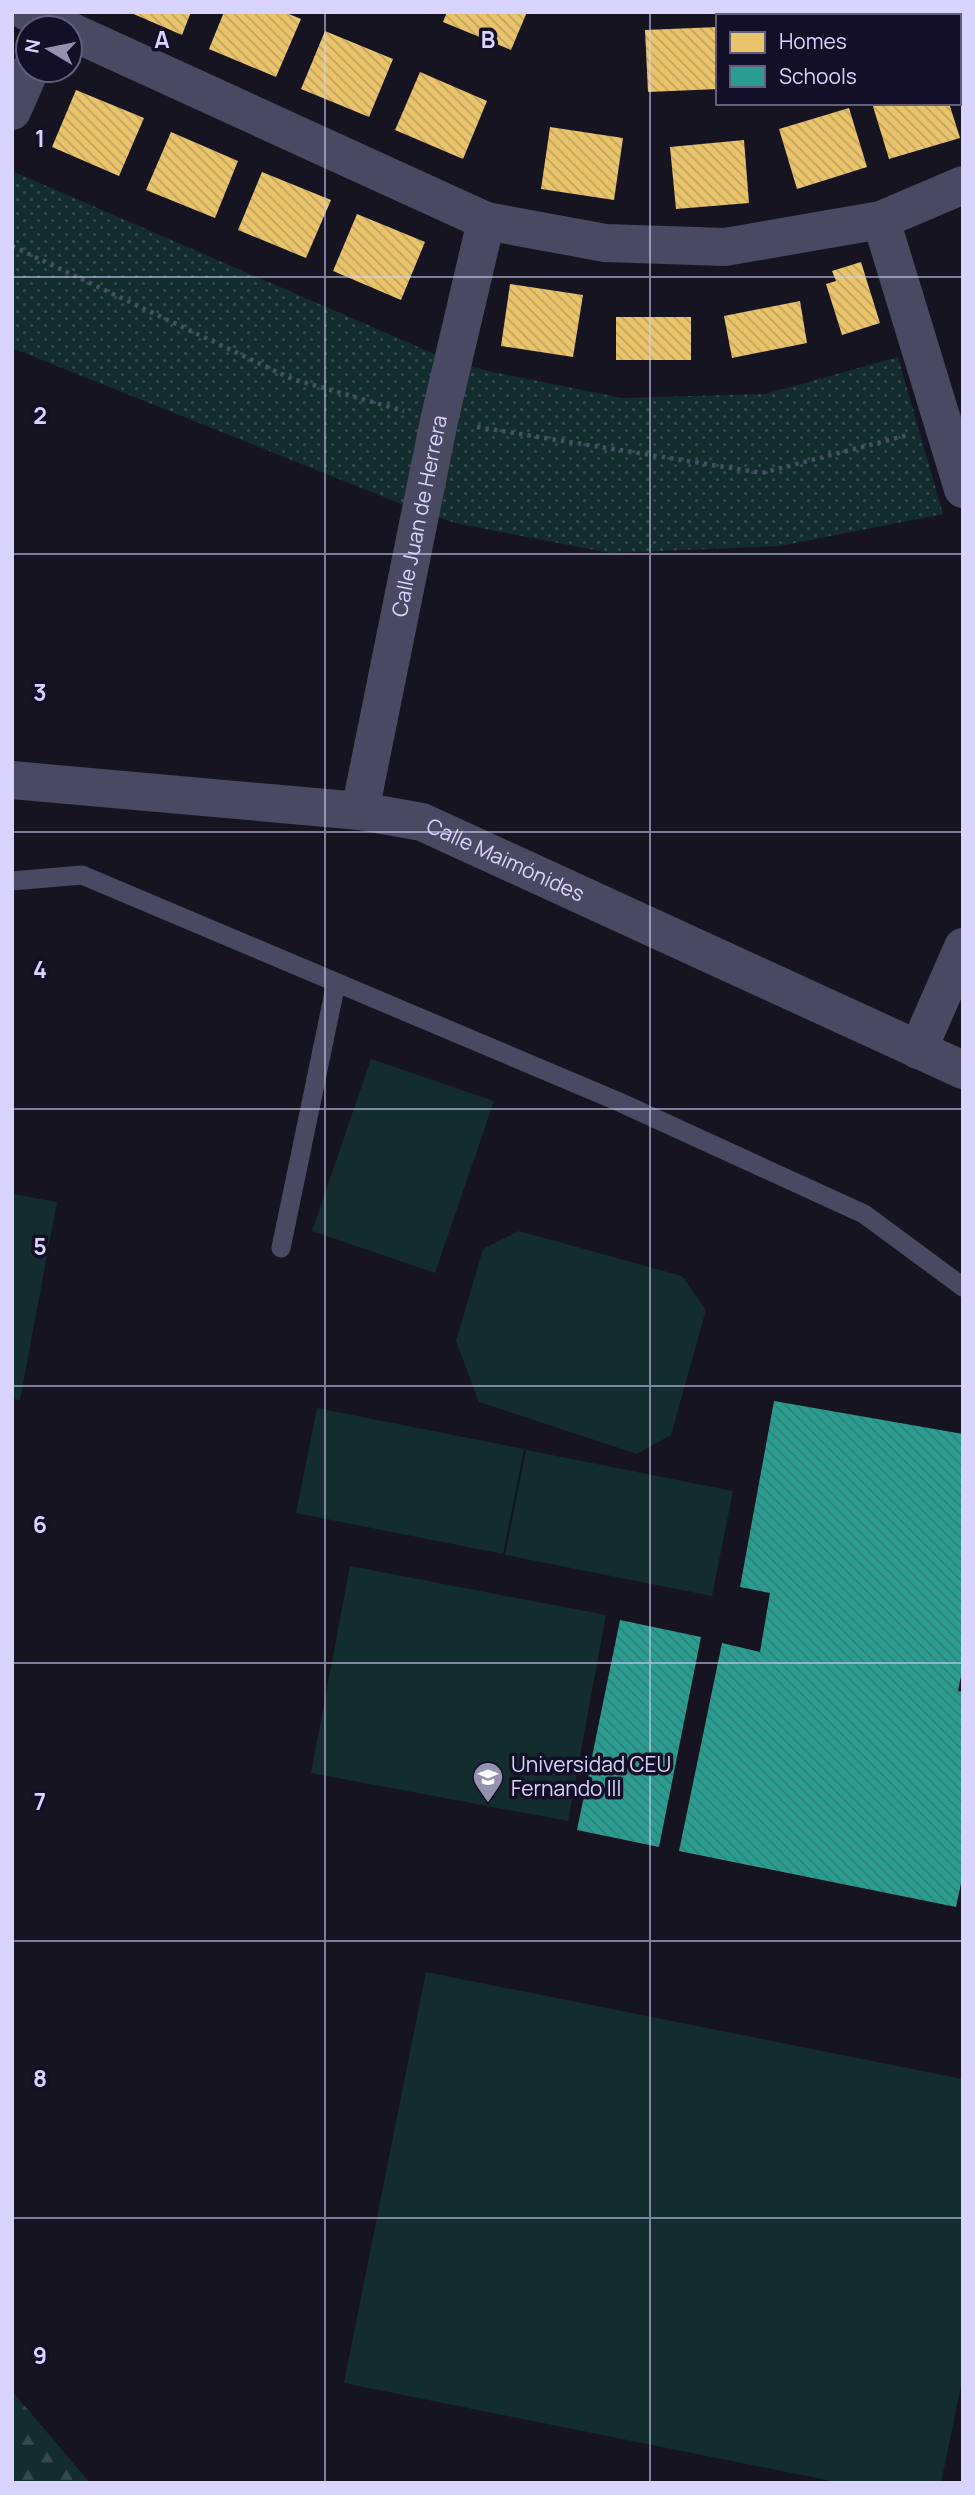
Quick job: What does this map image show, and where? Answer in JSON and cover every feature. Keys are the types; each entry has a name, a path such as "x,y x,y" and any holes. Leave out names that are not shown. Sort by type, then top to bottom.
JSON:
{"street":[{"path":"84,37 486,221 605,243 725,247 881,220 963,185"},
{"path":"12,111 24,84"},
{"path":"881,220 963,489"},
{"name":"Calle Juan de Herrera","path":"360,811 439,421 486,221"},
{"name":"Calle Maimónides","path":"12,780 360,811 422,822 963,1070"},
{"path":"918,1050 963,947"}],"lane":[{"path":"12,881 82,875 617,1101 864,1214 963,1287"},
{"path":"281,1248 337,982"}],"green space":[{"path":"12,171 437,355 483,370 622,398 765,394 898,357 943,514 780,546 610,553 455,523 399,503 12,348"},
{"path":"371,1059 494,1101 435,1273 312,1231"},
{"path":"12,1194 57,1202 20,1400 12,1399"},
{"path":"519,1231 682,1276 706,1310 671,1435 637,1454 479,1402 456,1341 483,1249"},
{"path":"317,1408 524,1449 503,1554 296,1513"},
{"path":"526,1450 733,1491 712,1596 505,1555"},
{"path":"350,1566 606,1615 568,1821 311,1773"},
{"path":"426,1972 963,2079 963,2376 941,2483 841,2483 344,2383"},
{"path":"12,2391 90,2483 12,2483"}],"building: Homes":[{"path":"129,12 191,12 182,35"},
{"path":"224,12 284,12 301,19 276,77 209,49"},
{"path":"447,12 527,12 511,50 443,22"},
{"path":"820,12 820,14 744,14"},
{"path":"845,12 922,14 846,14"},
{"path":"716,27 716,89 648,92 645,30"},
{"path":"325,31 393,59 369,117 301,89"},
{"path":"420,72 487,101 463,159 395,130"},
{"path":"76,90 144,118 119,176 52,147"},
{"path":"873,105 950,105 960,138 889,159"},
{"path":"849,108 867,167 797,189 779,129"},
{"path":"550,127 623,138 614,200 541,189"},
{"path":"171,132 238,161 215,218 146,190"},
{"path":"744,140 749,203 676,209 670,147"},
{"path":"262,172 331,200 306,258 238,230"},
{"path":"357,214 425,242 401,300 333,271"},
{"path":"861,262 880,323 842,335 826,284 836,281 832,271"},
{"path":"510,284 583,295 573,357 501,346"},
{"path":"800,301 807,343 732,358 724,316"},
{"path":"616,317 691,317 691,360 616,360"}],"building: Schools":[{"path":"774,1401 963,1434 963,1666 958,1691 963,1692 963,1874 956,1907 679,1851 722,1643 760,1652 770,1593 740,1587"},
{"path":"620,1620 701,1637 659,1847 577,1830"}],"place":[{"name":"Universidad CEU Fernando III","path":"488,1804"}]}
